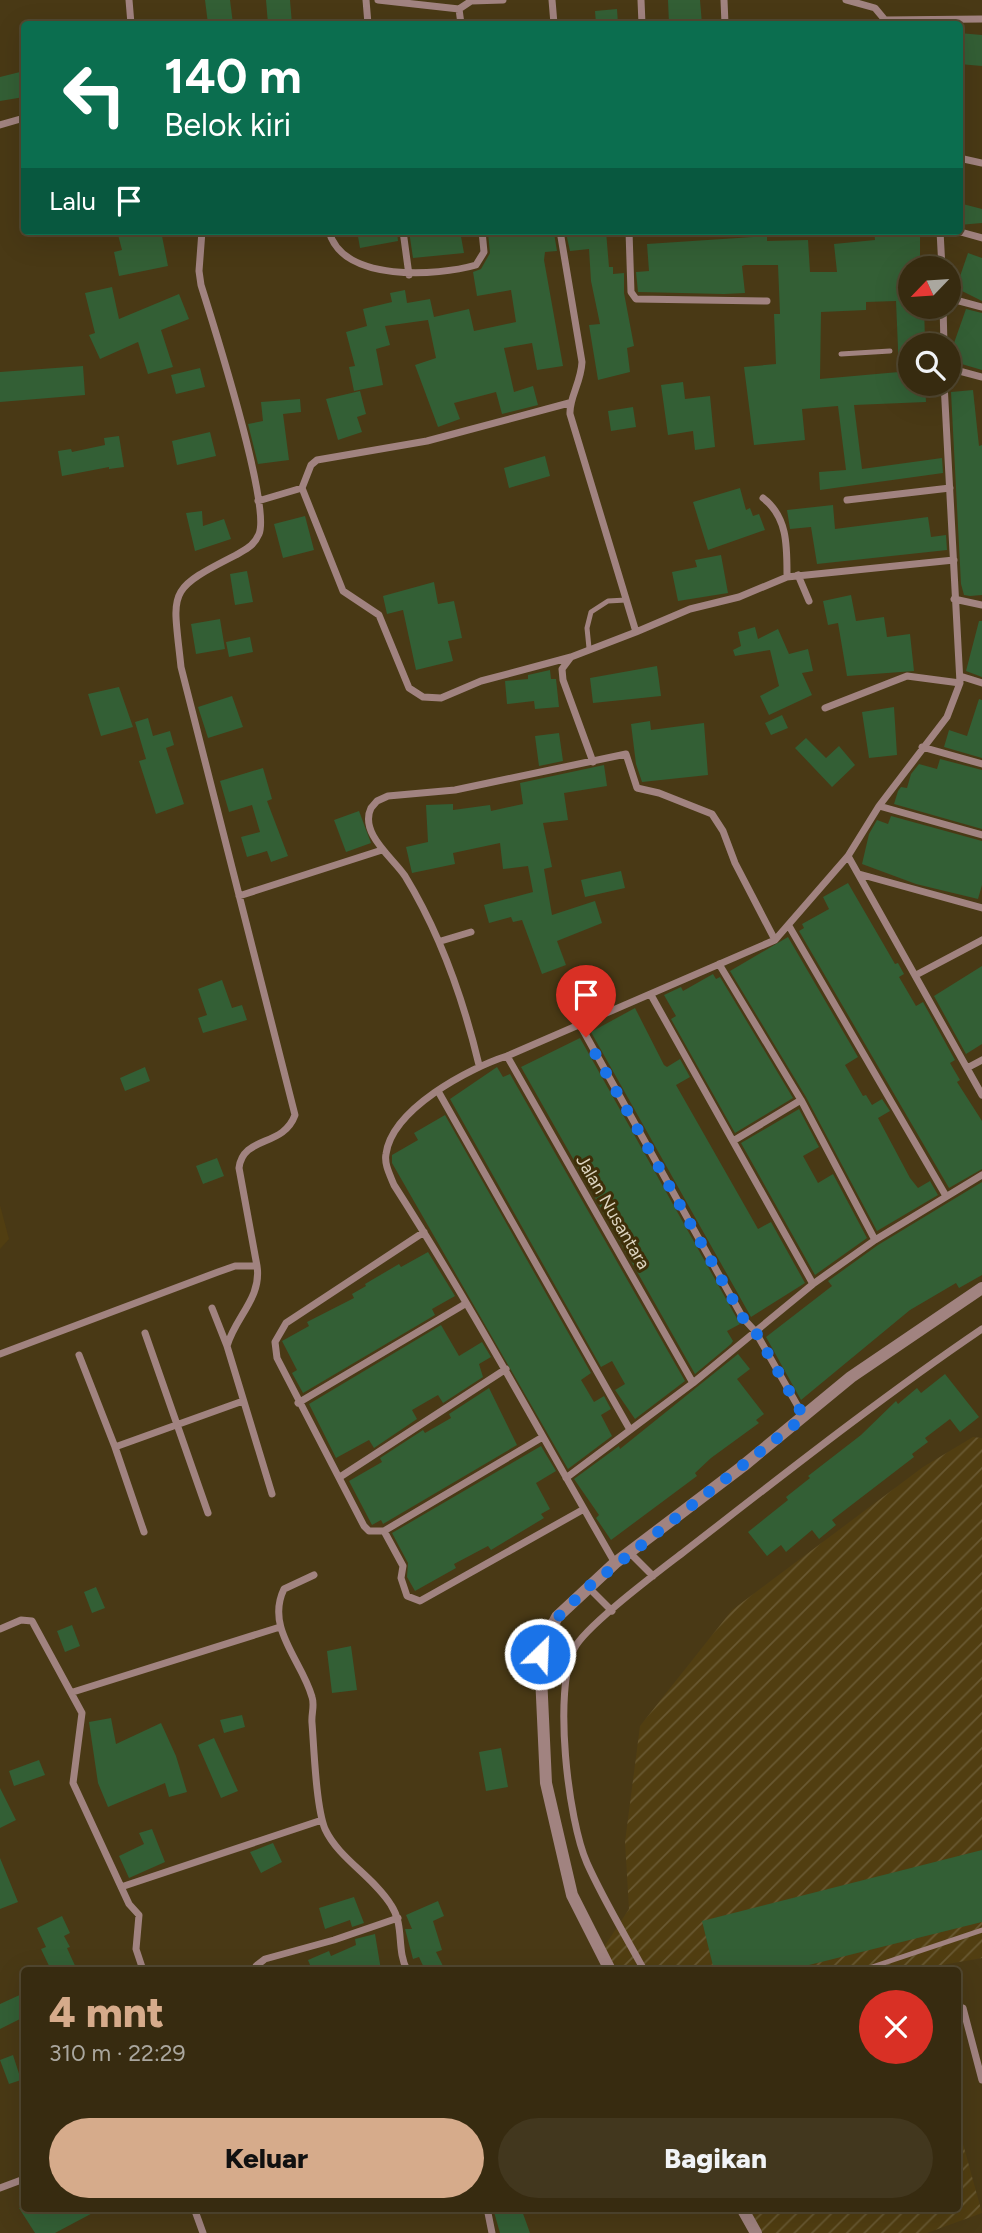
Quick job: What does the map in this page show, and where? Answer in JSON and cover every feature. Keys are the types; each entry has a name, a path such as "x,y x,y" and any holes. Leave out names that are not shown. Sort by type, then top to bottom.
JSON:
{"street":[{"path":"128,0 131,21"},
{"path":"366,0 369,21"},
{"path":"378,0 459,9 471,1 503,0"},
{"path":"552,0 554,21"},
{"path":"641,0 642,21"},
{"path":"724,0 725,21"},
{"path":"846,0 875,8 883,21"},
{"path":"459,9 461,21"},
{"path":"917,21 982,19"},
{"path":"0,125 21,119"},
{"path":"963,159 982,163"},
{"path":"963,233 982,238"},
{"path":"202,235 199,271 201,285 231,382 262,525 256,541 250,547 190,578 178,594 176,603 181,667 295,1115 285,1133 246,1149 240,1160 239,1168 257,1266 257,1290 231,1332 227,1346"},
{"path":"330,235 333,242 346,255 384,270 409,275 476,265 484,251 482,235"},
{"path":"404,235 409,275"},
{"path":"561,235 582,362 580,383 569,403 636,632"},
{"path":"629,235 631,292 636,299 767,301"},
{"path":"940,235 941,256"},
{"path":"961,301 982,307"},
{"path":"961,371 982,377"},
{"path":"615,1563 541,1438 506,1369 394,1185 386,1153 397,1126 438,1091 479,1065 507,1056 775,940 848,856 879,806 947,717 960,679 945,396"},
{"path":"569,403 427,441 317,460 311,465 302,488 343,591 379,615 409,688 423,697 441,698 481,681 571,657 690,609 739,597 787,577 954,560"},
{"path":"258,501 302,488"},
{"path":"847,500 950,488"},
{"path":"763,498 775,507 782,521 786,539 787,577"},
{"path":"798,575 809,601"},
{"path":"954,599 982,605"},
{"path":"571,657 562,669 563,680 593,762"},
{"path":"825,708 906,676 982,683"},
{"path":"922,747 982,764"},
{"path":"479,1065 441,941 399,868 382,850 368,817 374,804 383,798 455,790 626,754 637,788 669,796 712,814 723,831 734,863 775,940"},
{"path":"879,806 982,835"},
{"path":"239,896 382,850"},
{"path":"848,856 982,1095"},
{"path":"859,874 982,908"},
{"path":"789,926 946,1196"},
{"path":"441,941 471,932"},
{"path":"916,975 982,940"},
{"path":"719,964 801,1100 875,1240"},
{"path":"651,995 813,1283"},
{"path":"579,1023 743,1318 755,1331 804,1417"},
{"name":"Jalan Nusantara","path":"507,1056 693,1383"},
{"path":"967,1069 982,1060"},
{"path":"438,1091 629,1428"},
{"path":"733,1141 801,1100"},
{"path":"566,1478 629,1428 693,1383 813,1283 875,1240 982,1175"},
{"path":"424,1232 286,1323 275,1342 276,1358 364,1526 369,1531 384,1531 541,1438"},
{"path":"0,1354 235,1266 257,1266"},
{"path":"608,1967 572,1895 546,1783 542,1647 558,1617 615,1563 804,1417 851,1377 979,1294"},
{"path":"298,1403 465,1304"},
{"path":"212,1308 227,1346 272,1494"},
{"path":"642,1967 586,1860 568,1780 562,1715 566,1674 574,1647 653,1576 875,1403 982,1329"},
{"path":"145,1333 208,1513"},
{"path":"79,1355 116,1447 144,1532"},
{"path":"340,1477 506,1369"},
{"path":"116,1447 243,1401"},
{"path":"384,1531 403,1566 401,1578 407,1596 420,1601 584,1510"},
{"path":"629,1552 653,1576"},
{"path":"314,1576 284,1589 279,1598 279,1627 314,1703 312,1725 322,1820 336,1846 374,1882 398,1918 401,1954 406,1967"},
{"path":"588,1587 612,1611"},
{"path":"0,1629 21,1620 32,1621 73,1692 83,1716 73,1783 121,1887 140,1919 136,1949 142,1967"},
{"path":"73,1692 279,1627"},
{"path":"542,1717 562,1715"},
{"path":"121,1887 322,1820"},
{"path":"256,1967 265,1959 334,1940 398,1918"},
{"path":"963,2008 982,2080"},
{"path":"0,2188 21,2180"},
{"path":"195,2212 203,2233"},
{"path":"488,2212 492,2233"},
{"path":"744,2212 756,2233"}],"lane":[{"path":"841,354 890,352"},
{"path":"589,648 587,628 591,612 608,601 626,600"},
{"path":"872,1967 982,1930"}],"shaded area":[{"path":"0,1205 9,1239 0,1249"},
{"path":"973,1437 982,1438 982,1958 931,1967 615,1967 604,1947 629,1909 625,1842 640,1726 732,1610 923,1467"},
{"path":"961,2137 982,2213 927,2233 763,2233 751,2212 961,2212"}],"building":[{"path":"205,0 230,0 233,21 208,21"},
{"path":"266,0 290,0 292,21 268,21"},
{"path":"668,0 700,0 702,21 669,21"},
{"path":"617,9 618,21 596,21 595,11"},
{"path":"963,33 982,35 982,66 963,64"},
{"path":"21,72 21,98 0,101 0,77"},
{"path":"963,204 982,209 982,223 963,225"},
{"path":"118,235 162,235 168,266 119,276 114,252 122,250"},
{"path":"358,235 397,235 398,241 360,248"},
{"path":"410,235 461,235 464,253 413,258"},
{"path":"488,235 554,235 557,251 545,252 544,260 563,366 537,370 532,343 504,348 514,392 533,386 538,405 502,414 496,392 454,403 460,419 438,427 415,365 436,358 428,320 385,326 390,345 376,349 383,385 354,391 349,367 355,366 346,332 367,326 363,309 392,302 390,293 405,290 407,303 430,299 434,317 469,309 474,331 516,322 511,290 477,296 473,272 481,269 490,253"},
{"path":"566,235 606,235 609,267 613,267 613,274 624,273 624,293 634,346 627,348 630,372 598,380 589,325 600,324 591,281 589,249 570,251"},
{"path":"874,235 920,236 920,256 898,256 898,319 924,319 925,333 898,333 898,348 896,301 866,302 866,310 821,312 820,379 898,372 898,396 926,396 926,402 854,405 862,469 942,458 943,473 820,490 819,472 846,470 838,406 802,409 805,440 754,445 744,367 776,364 774,314 780,314 778,265 742,266 745,293 638,292 636,272 649,271 647,244 767,236 767,241 808,240 810,272 837,272 834,244 875,240"},
{"path":"968,253 982,258 982,301 961,290 961,273"},
{"path":"112,287 119,319 179,294 189,319 161,330 173,367 148,374 138,342 100,359 89,335 95,333 85,293"},
{"path":"966,309 982,313 982,370 961,364 961,333 958,333"},
{"path":"83,366 85,395 0,402 0,372"},
{"path":"200,368 205,387 176,394 171,375"},
{"path":"683,382 685,399 710,396 715,447 695,450 693,431 668,435 661,385"},
{"path":"973,390 979,446 982,445 982,595 970,596 964,595 961,584 951,396 961,396 961,391"},
{"path":"360,391 366,414 357,417 362,432 338,440 326,399"},
{"path":"300,399 301,412 283,414 289,460 258,464 248,424 263,421 261,402"},
{"path":"633,407 636,427 611,431 608,411"},
{"path":"210,432 216,456 177,465 172,441"},
{"path":"119,436 124,467 109,467 62,476 58,451 71,449 72,452 105,445 104,438"},
{"path":"545,456 550,476 509,488 504,468"},
{"path":"740,488 746,510 750,508 753,516 759,514 765,530 708,550 693,502"},
{"path":"833,505 835,529 928,517 931,537 946,535 947,550 817,564 811,527 790,529 787,510"},
{"path":"202,511 203,526 224,519 231,539 195,551 186,513"},
{"path":"305,516 314,550 283,558 274,524"},
{"path":"721,555 728,593 678,601 672,572 697,567 695,560"},
{"path":"247,571 253,602 235,605 230,574"},
{"path":"434,582 438,604 454,601 462,638 448,641 453,661 416,670 403,610 387,614 383,596"},
{"path":"851,595 856,621 884,617 887,637 910,634 914,671 847,676 838,623 828,625 823,601"},
{"path":"220,619 225,649 196,654 191,624"},
{"path":"979,621 982,621 982,677 966,671"},
{"path":"755,627 758,639 778,629 789,654 808,649 813,671 802,673 812,695 769,715 760,696 779,686 770,650 735,656 733,650 741,646 738,632"},
{"path":"250,637 253,652 229,657 226,642"},
{"path":"657,666 661,696 593,703 590,678"},
{"path":"550,670 551,679 556,679 559,707 535,709 534,701 507,704 505,681 528,679 528,675"},
{"path":"119,687 133,727 101,736 88,694"},
{"path":"232,696 243,727 208,738 198,707"},
{"path":"979,699 982,700 982,758 944,747 949,730 967,736"},
{"path":"894,707 897,755 869,758 862,712"},
{"path":"782,715 788,728 771,735 765,723"},
{"path":"148,718 153,736 170,731 174,745 166,748 184,804 156,814 139,761 146,759 135,722"},
{"path":"650,721 651,730 704,723 708,775 642,782 636,764 631,724"},
{"path":"559,733 563,761 539,766 535,736"},
{"path":"806,738 826,758 839,746 855,765 832,787 795,748"},
{"path":"940,759 982,770 982,829 894,804 898,791 901,787 907,788 911,774 919,764 937,769"},
{"path":"604,765 607,786 564,793 568,820 543,823 552,867 544,869 552,915 595,901 602,923 557,941 566,965 542,974 522,920 513,922 511,917 489,923 484,905 533,892 528,866 503,869 500,843 453,853 455,864 412,873 406,847 428,842 426,805 453,804 453,810 490,805 491,811 523,804 520,783"},
{"path":"263,768 272,799 267,801 288,856 271,862 267,851 247,857 241,837 260,832 252,805 229,812 220,781"},
{"path":"359,811 371,843 346,852 334,820"},
{"path":"891,816 982,841 982,885 978,899 916,884 862,864 869,834 877,820 888,824"},
{"path":"621,871 625,888 585,897 581,880"},
{"path":"848,883 895,964 898,963 904,974 899,977 916,1006 923,1002 955,1060 950,1063 960,1080 957,1082 982,1121 982,1169 949,1188 799,931 804,928 802,924 829,909 823,897"},
{"path":"788,937 858,1057 845,1065 863,1096 866,1095 872,1105 882,1099 890,1111 878,1118 910,1178 918,1188 930,1181 938,1195 877,1231 806,1097 730,971"},
{"path":"982,966 982,1044 966,1054 934,996"},
{"path":"713,974 716,979 720,977 793,1098 735,1133 671,1019 676,1016 664,995 681,987 683,991"},
{"path":"222,980 232,1008 242,1005 247,1020 203,1033 198,1018 207,1015 198,989"},
{"path":"635,1008 664,1065 667,1067 680,1059 690,1077 676,1085 758,1229 771,1222 805,1283 751,1317 591,1032"},
{"path":"580,1038 740,1324 727,1331 733,1341 731,1344 695,1374 521,1067"},
{"path":"145,1067 150,1081 125,1091 120,1078"},
{"path":"497,1067 503,1077 510,1074 685,1381 635,1419 615,1390 625,1384 612,1361 601,1367 450,1099"},
{"path":"799,1109 819,1147 803,1156 818,1183 833,1174 867,1238 815,1275 741,1143"},
{"path":"445,1115 591,1373 581,1380 594,1402 604,1396 611,1409 601,1415 612,1436 568,1469 392,1163 392,1155 418,1140 414,1133"},
{"path":"217,1158 224,1176 203,1184 196,1166"},
{"path":"982,1182 982,1275 959,1288 956,1283 910,1310 801,1400 766,1337 832,1286 828,1281 878,1245"},
{"path":"428,1252 455,1296 432,1309 435,1315 303,1393 292,1373 297,1370 282,1341 309,1326 307,1322 354,1298 352,1294 366,1286 365,1284 399,1264 401,1267"},
{"path":"441,1325 459,1356 482,1342 491,1357 479,1364 483,1377 443,1403 438,1395 412,1410 417,1419 374,1448 369,1440 336,1458 309,1404"},
{"path":"738,1354 750,1369 737,1379 764,1414 756,1420 759,1423 711,1458 695,1473 697,1476 611,1540 596,1518 599,1515 574,1479 619,1446 620,1449"},
{"path":"945,1374 979,1417 960,1432 950,1419 925,1438 928,1442 912,1454 914,1457 832,1520 836,1525 819,1539 812,1530 786,1552 781,1545 767,1556 748,1532 788,1500 786,1497 810,1478 808,1476 861,1435 896,1401 898,1404 917,1388 921,1393"},
{"path":"489,1388 517,1445 383,1524 381,1520 372,1525 349,1481 382,1462 380,1458 423,1430 425,1433 451,1418 449,1414"},
{"path":"541,1446 556,1471 536,1483 550,1509 541,1514 544,1518 491,1550 488,1546 454,1564 456,1568 415,1591 407,1577 408,1563 392,1533"},
{"path":"96,1587 105,1608 92,1613 84,1592"},
{"path":"72,1625 80,1646 65,1652 57,1631"},
{"path":"351,1646 357,1690 332,1693 327,1651"},
{"path":"242,1715 245,1727 224,1733 220,1720"},
{"path":"111,1718 116,1744 161,1723 176,1756 187,1792 169,1797 165,1783 108,1807 98,1783 89,1722"},
{"path":"214,1738 238,1791 221,1798 198,1745"},
{"path":"501,1748 508,1787 486,1791 479,1752"},
{"path":"39,1760 45,1775 14,1786 9,1771"},
{"path":"0,1788 16,1820 0,1828"},
{"path":"152,1829 165,1862 129,1878 119,1856 144,1844 139,1833"},
{"path":"273,1843 282,1862 261,1873 250,1852"},
{"path":"982,1850 982,1922 801,1967 713,1967 702,1921"},
{"path":"0,1858 18,1902 0,1909"},
{"path":"354,1897 364,1923 352,1927 350,1920 325,1929 319,1908"},
{"path":"438,1901 444,1916 433,1921 442,1950 436,1952 444,1967 424,1967 419,1957 413,1959 405,1929 412,1929 406,1915"},
{"path":"62,1916 70,1933 64,1936 70,1947 67,1948 76,1967 50,1967 41,1949 46,1947 37,1928"},
{"path":"375,1934 380,1967 306,1967 310,1965 308,1960 329,1951 331,1956 356,1945 355,1939"},
{"path":"21,1994 21,2018 0,2029 0,2004"},
{"path":"13,2055 21,2080 9,2084 0,2060"},
{"path":"22,2212 94,2212 55,2233 35,2233"},
{"path":"494,2212 522,2212 530,2233 500,2233"}],"route":[{"path":"540,1654 558,1617 588,1587 615,1563 804,1417 755,1331 743,1318 586,1037"}]}
